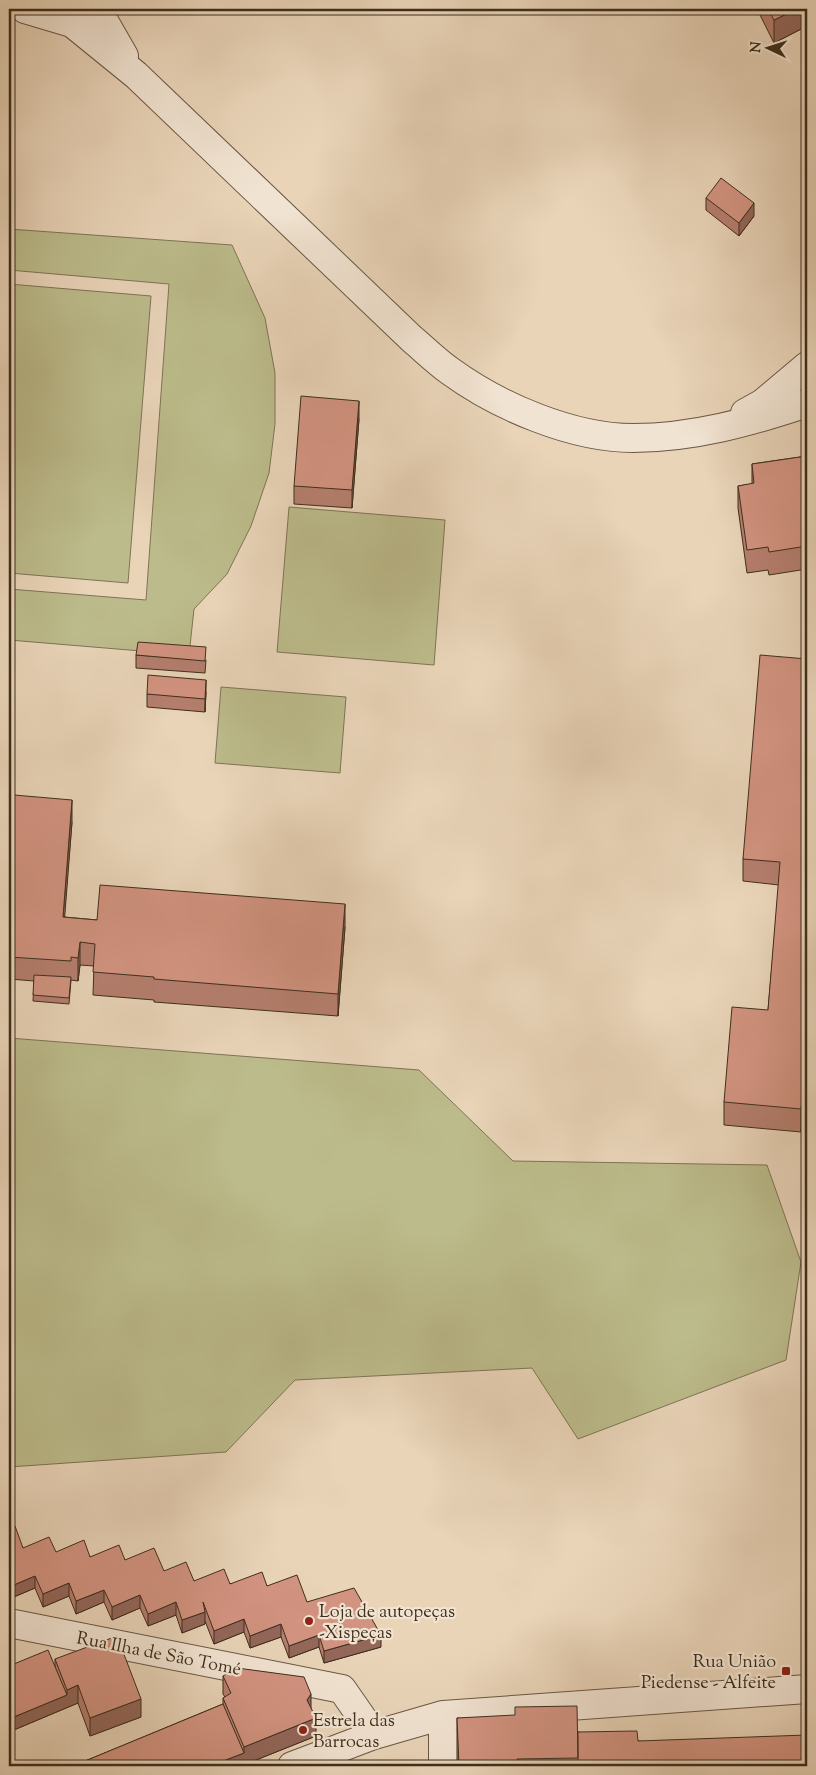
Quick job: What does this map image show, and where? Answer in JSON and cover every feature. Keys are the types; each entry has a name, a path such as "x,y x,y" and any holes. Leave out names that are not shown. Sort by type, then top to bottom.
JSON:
{"street":[{"path":"25,9 65,16 136,75 412,339 450,371 474,386 535,418 587,432 631,438 702,432 748,422 807,403"},
{"path":"96,9 136,75"},
{"path":"702,432 763,403 807,366"},
{"name":"Rua Ilha de São Tomé","path":"14,1627 342,1689 374,1735"},
{"path":"292,1766 374,1735 443,1715 807,1689"},
{"path":"443,1715 444,1766"}],"shaded area":[{"path":"9,229 232,245 265,318 275,373 275,424 269,473 251,526 227,574 194,609 189,655 9,640 9,589 146,600 169,284 9,270"},
{"path":"9,284 151,296 128,583 9,573"},
{"path":"289,507 445,520 434,665 277,652"},
{"path":"221,687 346,697 340,773 215,763"},
{"path":"9,1038 419,1070 513,1161 767,1165 801,1262 786,1360 578,1439 532,1368 295,1380 226,1452 9,1467"}],"building":[{"path":"768,9 797,9 774,20"},
{"path":"721,178 754,203 739,223 706,198"},
{"path":"301,396 359,401 352,490 294,486"},
{"path":"807,456 807,546 769,552 768,547 747,550 738,486 754,483 752,464"},
{"path":"138,642 206,647 205,661 136,655"},
{"path":"760,655 807,659 807,1039 801,1109 724,1102 732,1007 768,1010 780,862 743,859"},
{"path":"148,675 206,680 205,699 147,694"},
{"path":"9,789 14,790 14,795 72,800 63,917 97,920 100,885 345,904 338,994 154,979 154,977 93,972 95,944 80,942 78,958 71,957 71,961 9,957"},
{"path":"34,975 71,977 69,998 33,995"},
{"path":"15,1526 23,1548 49,1537 56,1552 84,1540 90,1557 119,1545 125,1560 154,1548 164,1571 186,1562 194,1581 224,1569 230,1584 262,1572 267,1586 297,1575 307,1602 354,1588 381,1635 324,1651 319,1635 289,1646 281,1624 250,1636 244,1619 214,1631 203,1602 205,1612 182,1620 176,1602 148,1614 140,1595 112,1607 104,1590 76,1601 69,1583 43,1594 35,1576 9,1587 9,1529"},
{"path":"117,1636 141,1699 90,1718 78,1685 67,1690 55,1659"},
{"path":"48,1650 67,1695 9,1719 9,1666"},
{"path":"237,1668 304,1677 311,1694 307,1700 316,1718 244,1747 223,1698 231,1693 223,1676"},
{"path":"223,1704 244,1753 210,1766 73,1766"},
{"path":"577,1706 578,1758 517,1759 517,1766 459,1766 457,1718 515,1715 515,1707"},
{"path":"637,1731 638,1741 807,1735 807,1766 578,1766 578,1732"}],"place":[{"name":"Loja de autopeças -Xispeças","path":"309,1621"},
{"name":"Rua União Piedense - Alfeite","path":"786,1671"},
{"name":"Estrela das Barrocas","path":"303,1730"}]}
